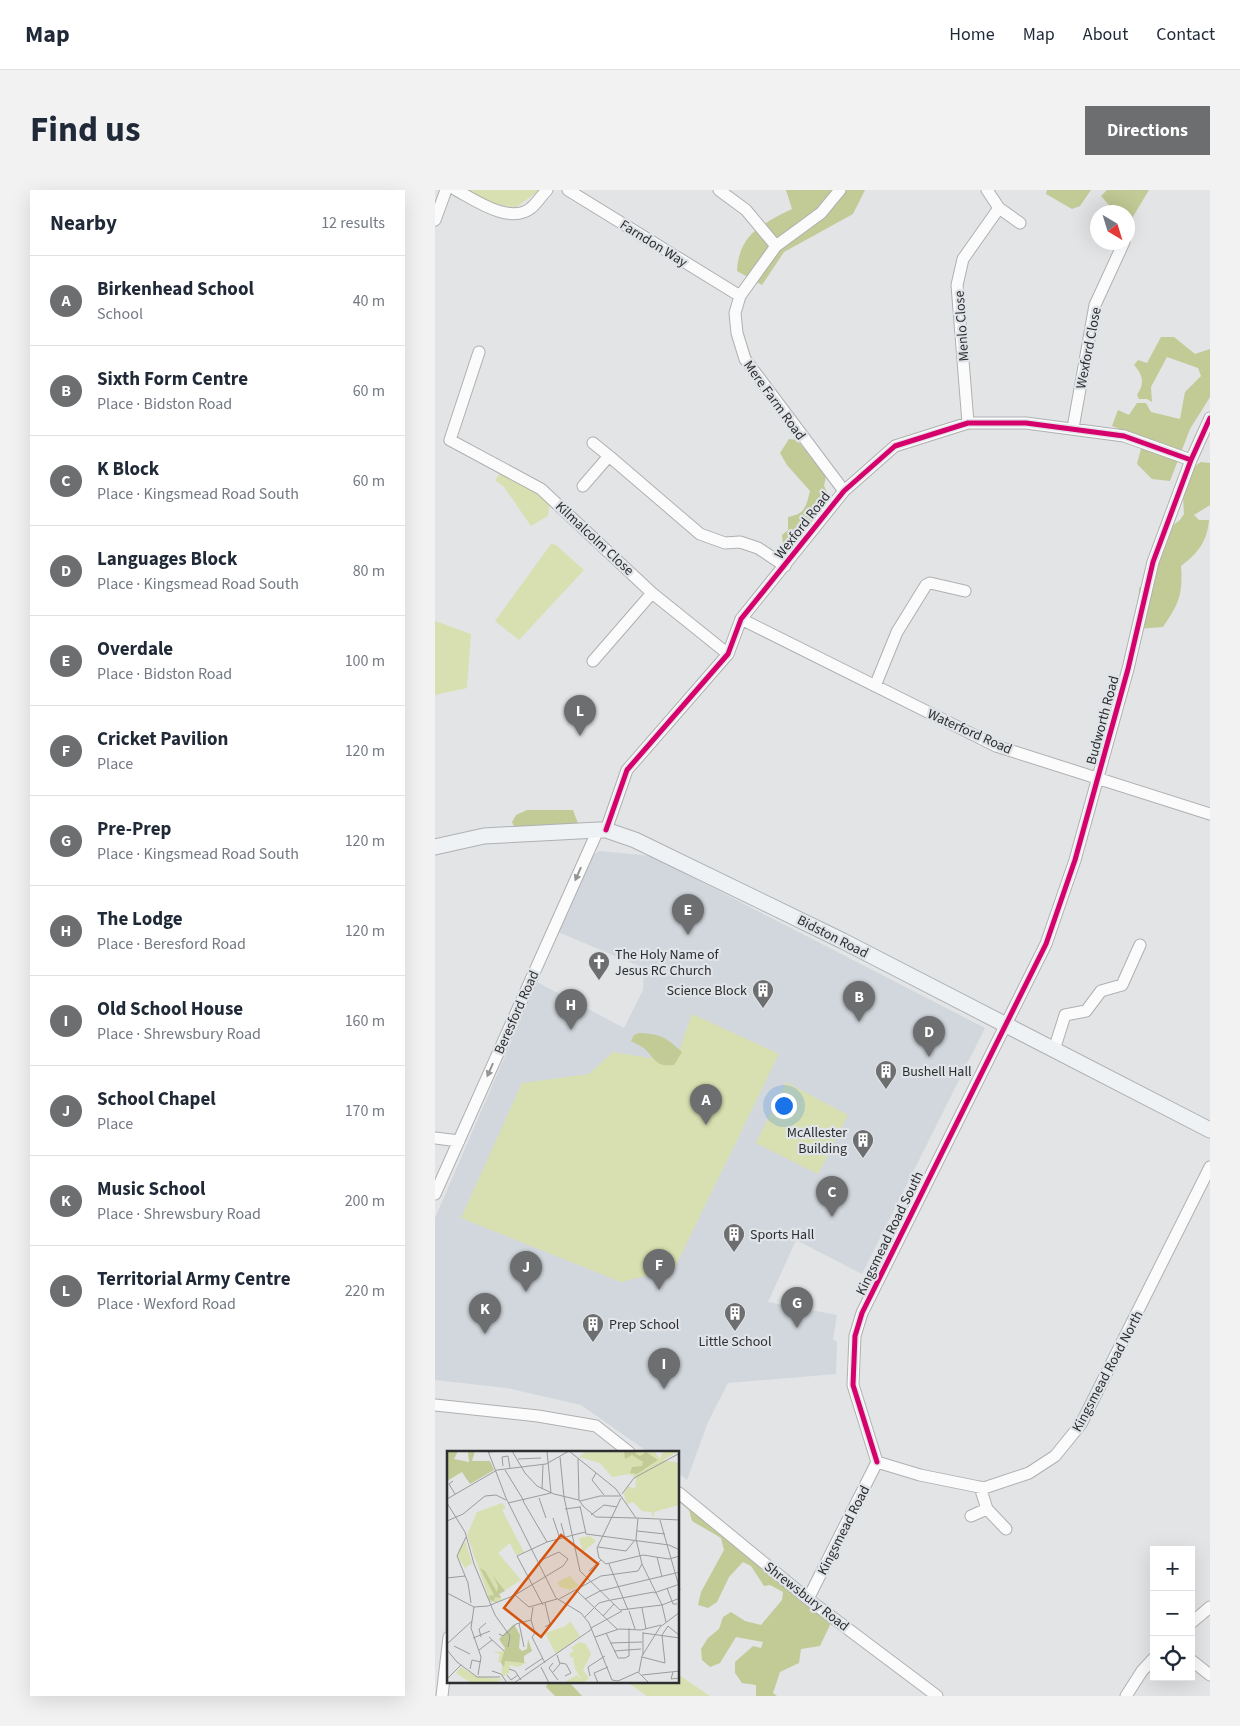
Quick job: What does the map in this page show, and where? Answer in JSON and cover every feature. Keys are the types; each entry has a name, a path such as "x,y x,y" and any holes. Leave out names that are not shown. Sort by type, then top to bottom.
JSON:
{"main road":[{"name":"Bidston Road","path":"435,847 484,836 602,830 635,840 747,892 1210,1130"}],"street":[{"path":"435,220 446,190"},
{"path":"456,190 493,209 510,213 521,213 530,208 547,190"},
{"name":"Farndon Way","path":"567,190 740,296"},
{"path":"719,190 746,210 776,246"},
{"name":"Mere Farm Road","path":"840,190 821,213 776,246 740,296 735,313 737,333 745,359 844,491"},
{"path":"987,190 999,208 1020,223"},
{"name":"Menlo Close","path":"968,423 957,285 963,259 999,208"},
{"name":"Wexford Close","path":"1073,428 1095,305 1120,250"},
{"name":"Kilmalcolm Close","path":"479,352 450,440 541,489 652,593 728,654"},
{"name":"Budworth Road","path":"1005,1025 1046,944 1075,860 1128,669 1153,562 1191,460 1210,418"},
{"name":"Wexford Road","path":"602,830 627,770 728,654 741,619 844,491 895,446 968,423 1026,423 1124,436 1191,460"},
{"path":"593,443 700,534 725,543 740,542 758,548 785,566"},
{"path":"583,486 609,456"},
{"path":"875,686 897,632 926,584 965,591"},
{"path":"593,661 652,593"},
{"name":"Waterford Road","path":"741,619 996,746 1210,814"},
{"name":"Beresford Road","path":"435,1194 602,830"},
{"path":"1054,1050 1065,1015 1086,1011 1101,991 1122,985 1140,945"},
{"name":"Kingsmead Road South","path":"877,1462 853,1385 855,1336 862,1313 1005,1025"},
{"path":"435,1138 459,1141"},
{"name":"Kingsmead Road North","path":"877,1462 920,1475 980,1487 1029,1473 1055,1456 1081,1424 1210,1166"},
{"path":"435,1405 538,1416 596,1426 628,1451"},
{"name":"Kingsmead Road","path":"808,1599 877,1462"},
{"path":"980,1487 987,1509 1006,1529"},
{"name":"Shrewsbury Road","path":"680,1494 808,1599 937,1696"},
{"path":"971,1516 987,1509"},
{"path":"1195,1620 1210,1607"},
{"path":"442,1696 447,1654"},
{"path":"1126,1696 1150,1662"},
{"path":"1195,1663 1210,1675"}],"shaded area":[{"path":"599,851 651,856 985,1028 862,1274 796,1240 768,1302 837,1315 833,1339 837,1342 836,1374 728,1383 708,1422 687,1480 680,1475 680,1451 647,1451 581,1405 507,1388 435,1380 435,1218 537,982 624,1028 643,990 644,968 558,932 592,856"}],"green space":[{"path":"467,190 540,190 515,208 495,204"},
{"path":"786,190 865,190 853,214 784,252 762,285 737,271 739,258 747,239 754,232 762,225 792,209"},
{"path":"1047,190 1091,190 1080,206 1072,209 1046,194"},
{"path":"1107,190 1149,190 1135,213 1135,205 1109,205 1101,196"},
{"path":"1161,337 1174,337 1195,354 1210,349 1210,397 1190,429 1170,481 1152,479 1137,464 1141,449 1146,446 1144,439 1112,426 1118,410 1129,415 1137,403 1146,403 1151,412 1180,419 1185,392 1201,376 1198,368 1167,357 1151,387 1152,402 1147,399 1139,399 1137,395 1142,379 1134,365 1138,360 1147,363"},
{"path":"789,439 797,440 826,476 824,486 831,500 792,550 783,544 782,535 788,530 788,517 798,514 804,509 810,491 787,465 780,453"},
{"path":"1201,462 1210,463 1210,505 1194,515 1199,520 1209,520 1204,541 1197,552 1181,566 1179,598 1173,612 1163,627 1138,629 1139,588 1150,578 1164,532 1180,520 1184,514 1183,496 1187,488 1187,471"},
{"path":"504,468 550,500 548,516 531,526 504,487 495,480"},
{"path":"551,544 556,545 584,570 519,640 495,621"},
{"path":"435,621 471,634 467,688 435,695"},
{"path":"527,810 573,810 579,826 515,828 512,822 516,815"},
{"path":"692,1014 779,1054 674,1269 621,1282 461,1218 522,1083 589,1074 613,1052 675,1062"},
{"path":"639,1033 662,1037 682,1052 674,1065 660,1064 645,1049 631,1041 634,1035"},
{"path":"786,1082 848,1115 818,1174 756,1143"},
{"path":"680,1493 828,1610 830,1625 820,1646 801,1649 799,1663 780,1672 773,1693 777,1696 756,1696 756,1685 742,1683 735,1673 735,1662 753,1646 761,1648 763,1642 736,1637 720,1663 710,1667 702,1660 701,1649 708,1638 719,1629 723,1617 731,1612 745,1621 761,1625 782,1600 783,1592 770,1585 764,1586 751,1566 743,1562 729,1577 717,1602 708,1608 698,1605 701,1592 724,1550 721,1538 692,1521 689,1510 680,1503"},
{"path":"680,1676 710,1696 647,1696 630,1684 680,1684"},
{"path":"547,1684 571,1684 582,1696 555,1696 546,1687"}],"cycle path":[{"path":"877,1462 853,1385 855,1336 862,1313 1046,944 1075,860 1128,669 1153,562 1191,460 1210,418"},
{"path":"606,830 627,770 728,654 741,619 844,491 895,446 968,423 1026,423 1124,436 1191,460"}],"place":[{"name":"Territorial Army Centre","path":"580,736"},
{"name":"Overdale","path":"688,935"},
{"name":"The Holy Name of Jesus RC Church","path":"599,981"},
{"name":"Science Block","path":"763,1009"},
{"name":"Sixth Form Centre","path":"859,1022"},
{"name":"The Lodge","path":"571,1030"},
{"name":"Languages Block","path":"929,1057"},
{"name":"Bushell Hall","path":"886,1090"},
{"name":"Birkenhead School","path":"706,1125"},
{"name":"McAllester Building","path":"863,1159"},
{"name":"K Block","path":"832,1217"},
{"name":"Sports Hall","path":"734,1253"},
{"name":"Cricket Pavilion","path":"659,1290"},
{"name":"School Chapel","path":"526,1292"},
{"name":"Pre-Prep","path":"797,1328"},
{"name":"Little School","path":"735,1332"},
{"name":"Music School","path":"485,1334"},
{"name":"Prep School","path":"593,1343"},
{"name":"Old School House","path":"664,1389"}]}
